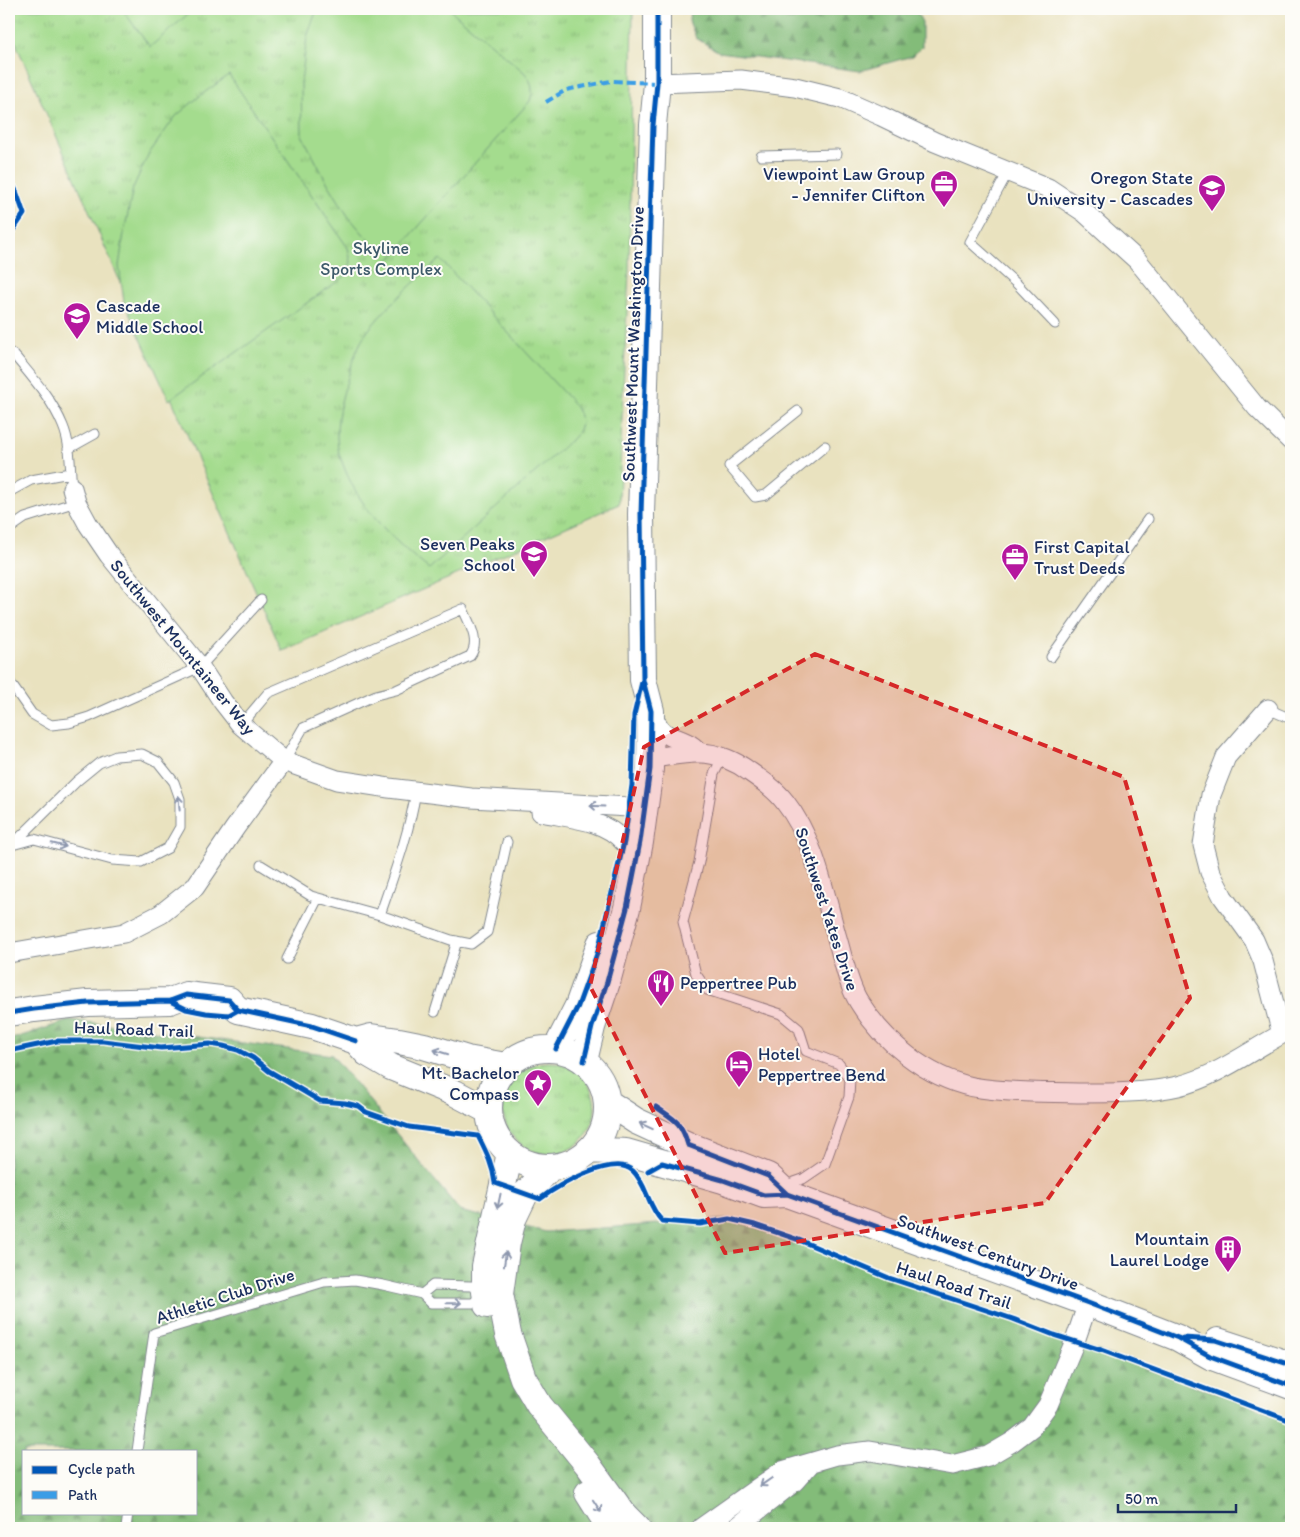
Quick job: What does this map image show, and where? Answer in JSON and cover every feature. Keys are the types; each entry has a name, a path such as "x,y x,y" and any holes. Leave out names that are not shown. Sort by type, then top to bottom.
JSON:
{"main road":[{"name":"Southwest Mount Washington Drive","path":"556,1049 578,1006 598,951 624,842 637,808 650,758 651,711 643,680 642,487 652,135 657,83 657,9"},
{"name":"Southwest Mount Washington Drive","path":"584,1061 627,908 637,808 632,785 634,715 643,680"},
{"path":"9,1013 88,1003 170,1001 186,1009 221,1015 229,1016 238,1010 312,1026 356,1041 367,1053 391,1067 455,1093 489,1111"},
{"path":"356,1041 370,1036 424,1046 467,1060 506,1066"},
{"path":"538,1049 556,1049 571,1053 584,1061 596,1073 603,1087 607,1102 606,1120 600,1136 590,1150 578,1159 565,1165 550,1167 536,1166 510,1153 499,1141 492,1127 489,1111 490,1095 496,1079 506,1066 520,1055 538,1049"},
{"name":"Southwest Century Drive","path":"607,1102 636,1121 688,1145 768,1176 783,1190 1088,1303 1178,1338 1210,1356 1291,1386"},
{"name":"Southwest Century Drive","path":"590,1150 626,1152 723,1180 764,1195 783,1190"},
{"path":"510,1153 485,1266 485,1292 491,1328 506,1371 526,1404 610,1528"},
{"path":"550,1167 525,1194 513,1218 507,1243 500,1294 508,1334 523,1378 539,1405 588,1465 624,1515 637,1528"},
{"name":"Southwest Century Drive","path":"1178,1338 1215,1340 1291,1365"}],"street":[{"path":"657,83 741,80 795,87 840,98 935,142 1048,188 1084,212 1136,260 1257,408 1291,441"},
{"name":"Southwest Mountaineer Way","path":"73,488 88,524 109,555 200,667 241,725 284,761 337,780 416,791 471,798 637,808"},
{"path":"1268,709 1226,757 1211,795 1203,845 1210,872 1223,897 1254,940 1287,1033"},
{"name":"Southwest Yates Drive","path":"651,711 655,722 666,735 688,743 700,753"},
{"name":"Southwest Yates Drive","path":"650,758 700,753 722,758 740,765 766,784 784,801 800,823 812,854 846,970 857,999 890,1042 938,1075 972,1086 1020,1092 1130,1092 1168,1088 1212,1074 1287,1033"},
{"path":"9,952 124,933 161,914 196,887 235,828 284,761"},
{"name":"Southwest Mountaineer Way","path":"471,798 598,823 618,834 624,842"},
{"path":"701,1528 782,1471 836,1455 870,1451 952,1465 988,1456 1012,1442 1032,1427 1048,1405 1075,1341 1088,1303"},
{"path":"736,1528 795,1481 810,1464"}],"lane":[{"path":"761,156 837,154"},
{"path":"1008,172 970,242 1017,284 1055,324"},
{"path":"9,352 14,355 48,398 64,427 73,488"},
{"path":"798,411 729,466 755,497 766,495 825,446"},
{"path":"68,449 95,434"},
{"path":"9,492 31,480 73,488"},
{"path":"9,529 73,488"},
{"path":"1051,656 1148,518"},
{"path":"9,681 32,714 51,725 69,723 89,717 200,667 261,600"},
{"path":"241,725 268,693 463,609 473,633 474,652 470,656 396,690 376,695 303,728 284,761"},
{"path":"1268,709 1291,719"},
{"path":"142,754 158,762 174,782 180,799 180,827 168,848 141,862 112,860 34,839 10,846 77,781 99,763 116,756 142,754"},
{"path":"722,758 714,774 699,862 683,922 696,974 707,990 780,1014 799,1029 806,1051 839,1064 850,1079 849,1097 825,1164 783,1190"},
{"path":"380,915 400,857 416,791"},
{"path":"261,865 311,896 380,915 471,944 487,932 507,842"},
{"path":"288,959 318,898"},
{"path":"435,1012 457,941"},
{"name":"Athletic Club Drive","path":"137,1450 154,1333 324,1282 355,1280 422,1294 431,1303 473,1303 485,1292"},
{"path":"422,1294 433,1285 471,1286 485,1292"},
{"path":"126,1528 128,1514"}],"highlighted area":[{"path":"815,654 1124,777 1190,998 1045,1203 725,1253 590,986 644,747"}],"green space":[{"name":"Skyline Sports Complex","path":"9,9 633,9 629,272 619,504 282,651 9,28"},
{"path":"122,9 194,9 150,47"},
{"path":"317,9 449,9 524,72 532,86 530,101 389,260 372,244 348,216 324,177 302,135 301,82 307,37"},
{"path":"690,9 915,9 922,22 922,47 912,56 860,71 719,52 696,38 689,21"},
{"path":"229,75 348,248 351,262 345,276 169,400 124,302 119,266 124,233 133,188 148,155 175,117"},
{"path":"440,259 573,403 579,413 581,422 579,430 572,439 429,569 392,537 361,500 353,487 339,454 337,428 341,401 350,369 365,334 395,301"},
{"path":"71,1020 332,1055 460,1211 546,1232 729,1219 1291,1420 1291,1528 9,1528 9,1040"},
{"path":"549,1062 567,1065 582,1075 592,1090 595,1108 592,1126 582,1141 567,1151 549,1154 531,1151 516,1141 506,1126 503,1108 506,1090 516,1075 531,1065"}],"marked path":[{"path":"546,102 566,90 611,81 657,83"}],"cycle path":[{"path":"584,1061 627,908 640,842 650,769 651,711 643,680 641,514 653,125 657,83 657,9"},
{"path":"9,177 24,214 9,236"},
{"path":"556,1049 578,1006 598,951 624,842 632,785 634,715 642,682"},
{"path":"9,1013 88,1003 170,1001 186,995 229,1000 238,1010 312,1026 356,1041"},
{"name":"Haul Road Trail","path":"170,1001 186,1009 206,1013 229,1015 238,1010"},
{"name":"Haul Road Trail","path":"9,1051 57,1041 103,1041 161,1048 210,1044 238,1050 320,1101 358,1106 366,1112 409,1127 478,1136 491,1164 495,1183 540,1199 586,1173 613,1166 624,1167 633,1171 637,1176 653,1209 662,1221 700,1224 729,1219 755,1225 799,1240 889,1278 1101,1350 1291,1421"},
{"path":"656,1107 680,1126 688,1145 768,1176 787,1194"},
{"path":"648,1171 662,1163 723,1180 764,1195 787,1194 1088,1303 1178,1338 1210,1356 1291,1386"},
{"path":"1183,1338 1215,1340 1291,1365"}],"place":[{"name":"Viewpoint Law Group - Jennifer Clifton","path":"944,208"},
{"name":"Oregon State University - Cascades","path":"1212,212"},
{"name":"Cascade Middle School","path":"77,340"},
{"name":"Seven Peaks School","path":"534,578"},
{"name":"First Capital Trust Deeds","path":"1015,581"},
{"name":"Peppertree Pub","path":"661,1007"},
{"name":"Hotel Peppertree Bend","path":"739,1088"},
{"name":"Mt. Bachelor Compass","path":"538,1107"},
{"name":"Mountain Laurel Lodge","path":"1228,1273"}]}
